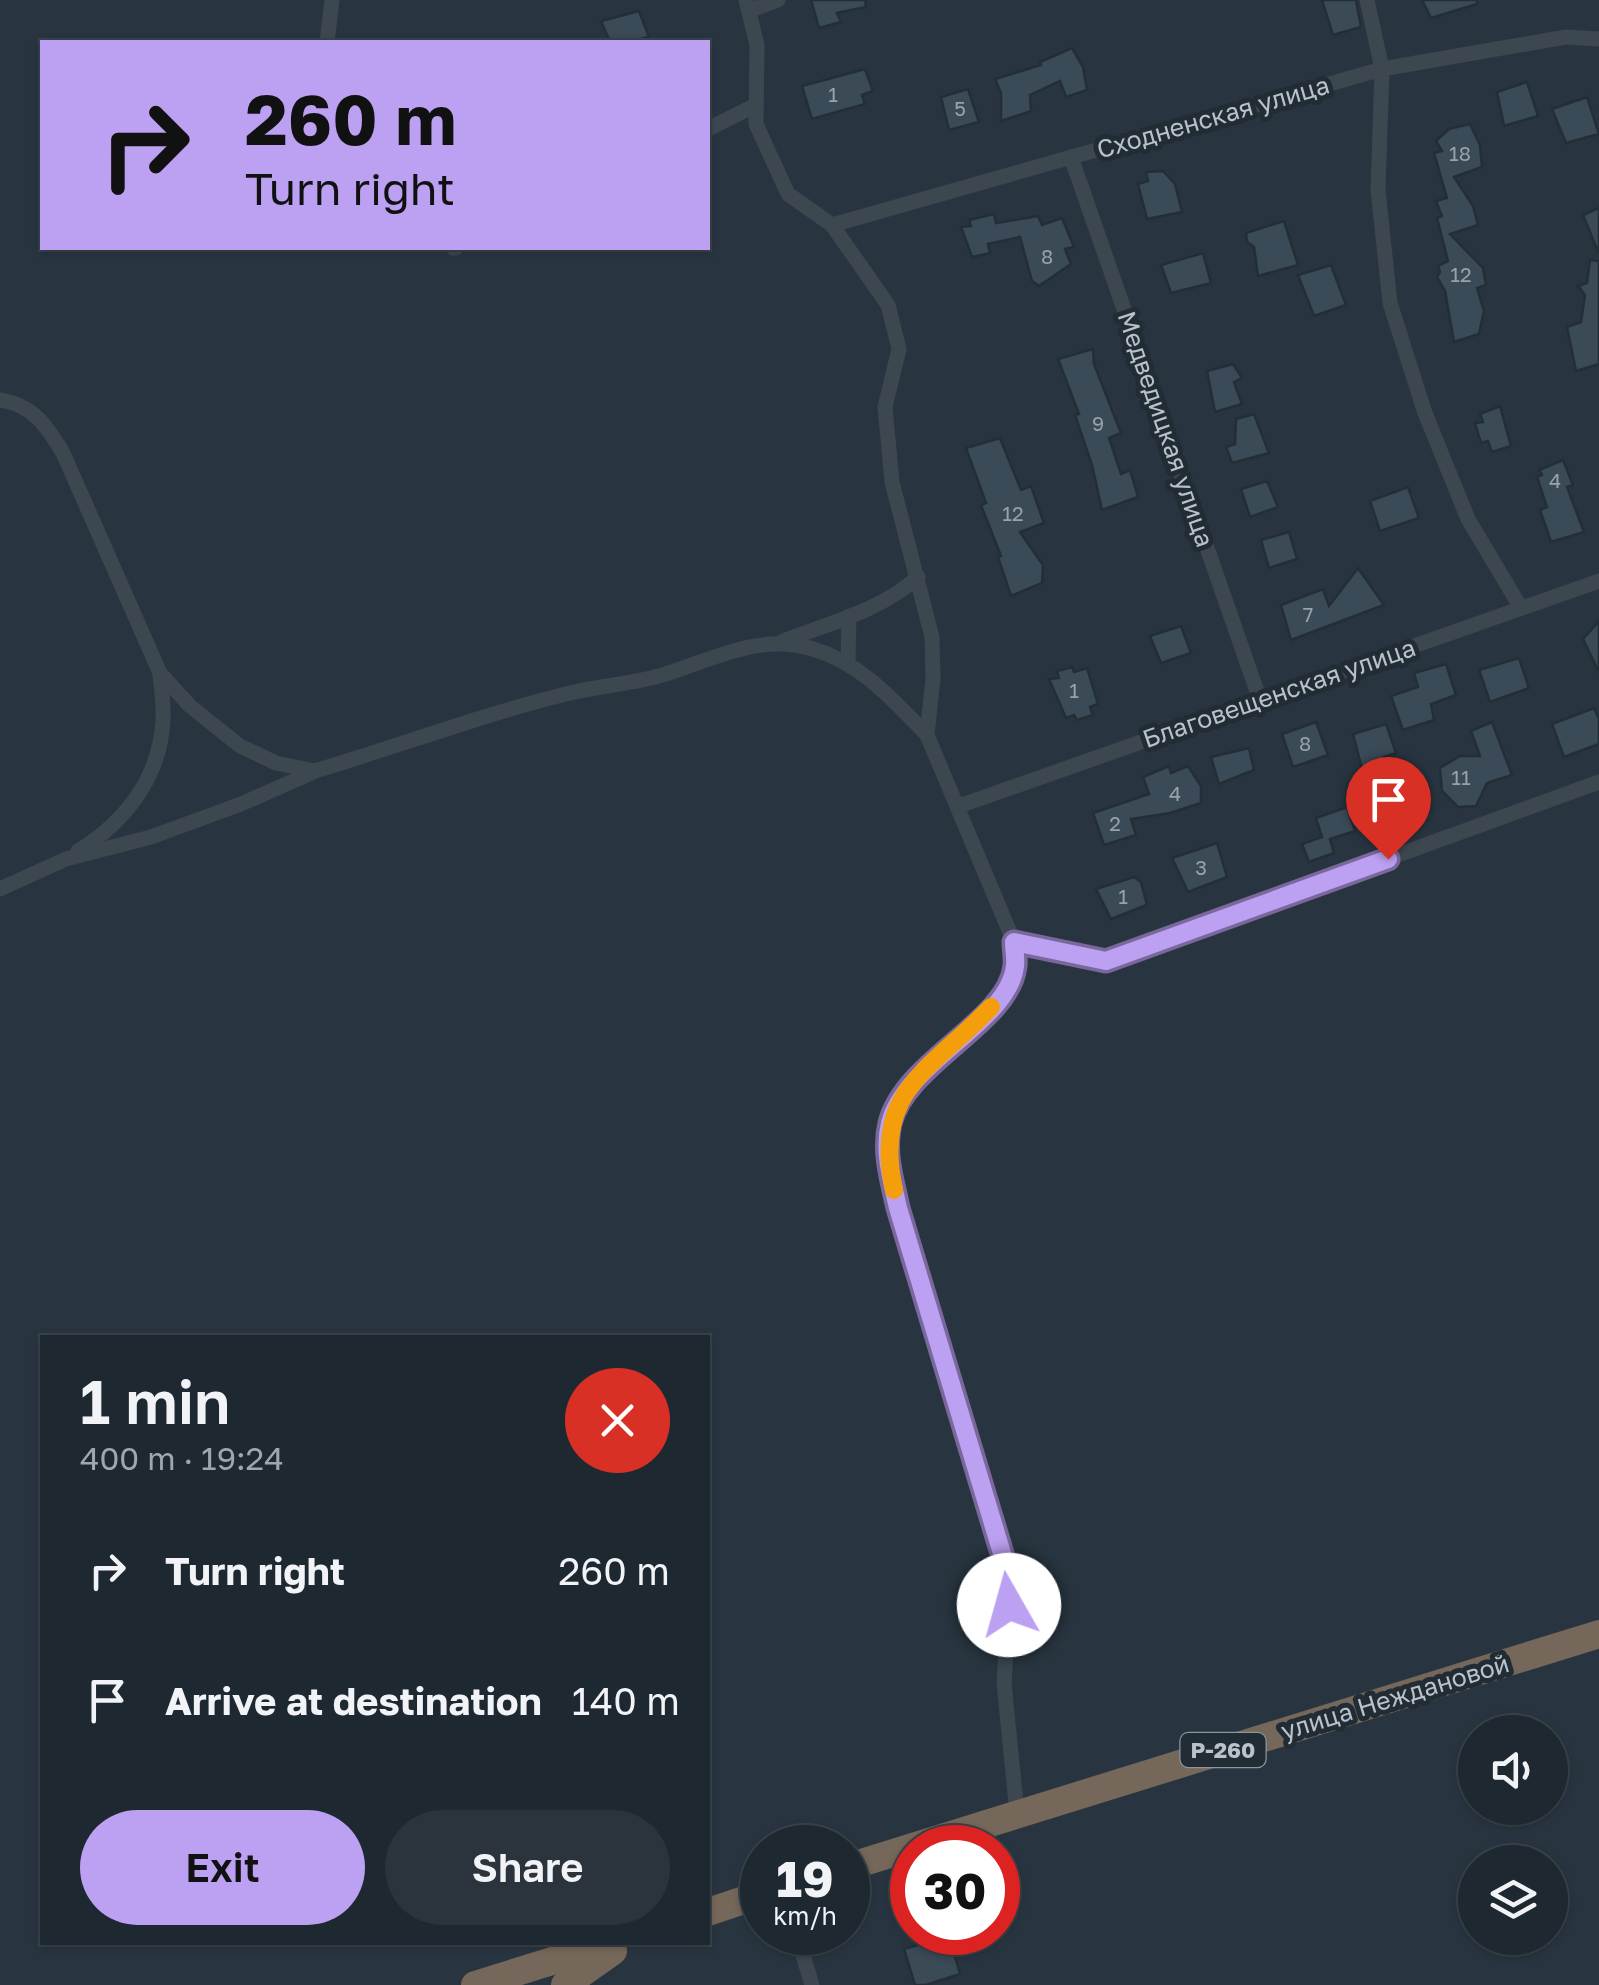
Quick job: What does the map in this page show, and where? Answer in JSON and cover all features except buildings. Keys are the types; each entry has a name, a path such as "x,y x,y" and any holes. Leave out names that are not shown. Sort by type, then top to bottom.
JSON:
{"highway":[{"name":"улица Неждановой","path":"870,1860 1599,1634"},
{"path":"710,1911 740,1901"},
{"path":"475,1985 604,1945"},
{"path":"565,1985 624,1945"}],"street":[{"path":"327,40 332,0"},
{"path":"778,0 748,6 757,45 756,124 788,194 832,225 888,305 898,349 884,407 892,482 932,637 933,679 926,735"},
{"path":"1366,0 1382,69 1378,190 1390,303 1425,413 1468,519 1522,608"},
{"name":"Сходненская улица","path":"832,225 1382,69 1566,37 1599,39"},
{"path":"710,128 756,105"},
{"name":"Медведицкая улица","path":"1071,157 1260,700"},
{"path":"0,400 29,409 45,423 64,453 160,673 190,706 240,746 276,763 315,772"},
{"path":"780,642 898,595 918,577"},
{"name":"Благовещенская улица","path":"959,806 1599,581"},
{"path":"848,663 849,616"},
{"path":"0,888 66,859 169,830 241,804 315,772 568,694 656,676 752,644 780,642 812,648 848,663 881,688 926,735 1014,942 1015,969 1001,997 903,1094 890,1123 887,1157 898,1208 1004,1560 1009,1605 1004,1683 1017,1814"},
{"path":"66,859 107,833 136,802 153,762 163,722 160,673"},
{"path":"1014,942 1106,961 1599,782"},
{"path":"803,1955 812,1985"}],"slow traffic":[{"path":"894,1190 887,1157 890,1123 903,1094 923,1070 991,1007"}],"route":[{"path":"1009,1605 1004,1560 898,1208 887,1157 890,1123 903,1094 1001,997 1015,969 1014,942 1106,961 1388,859"}]}
